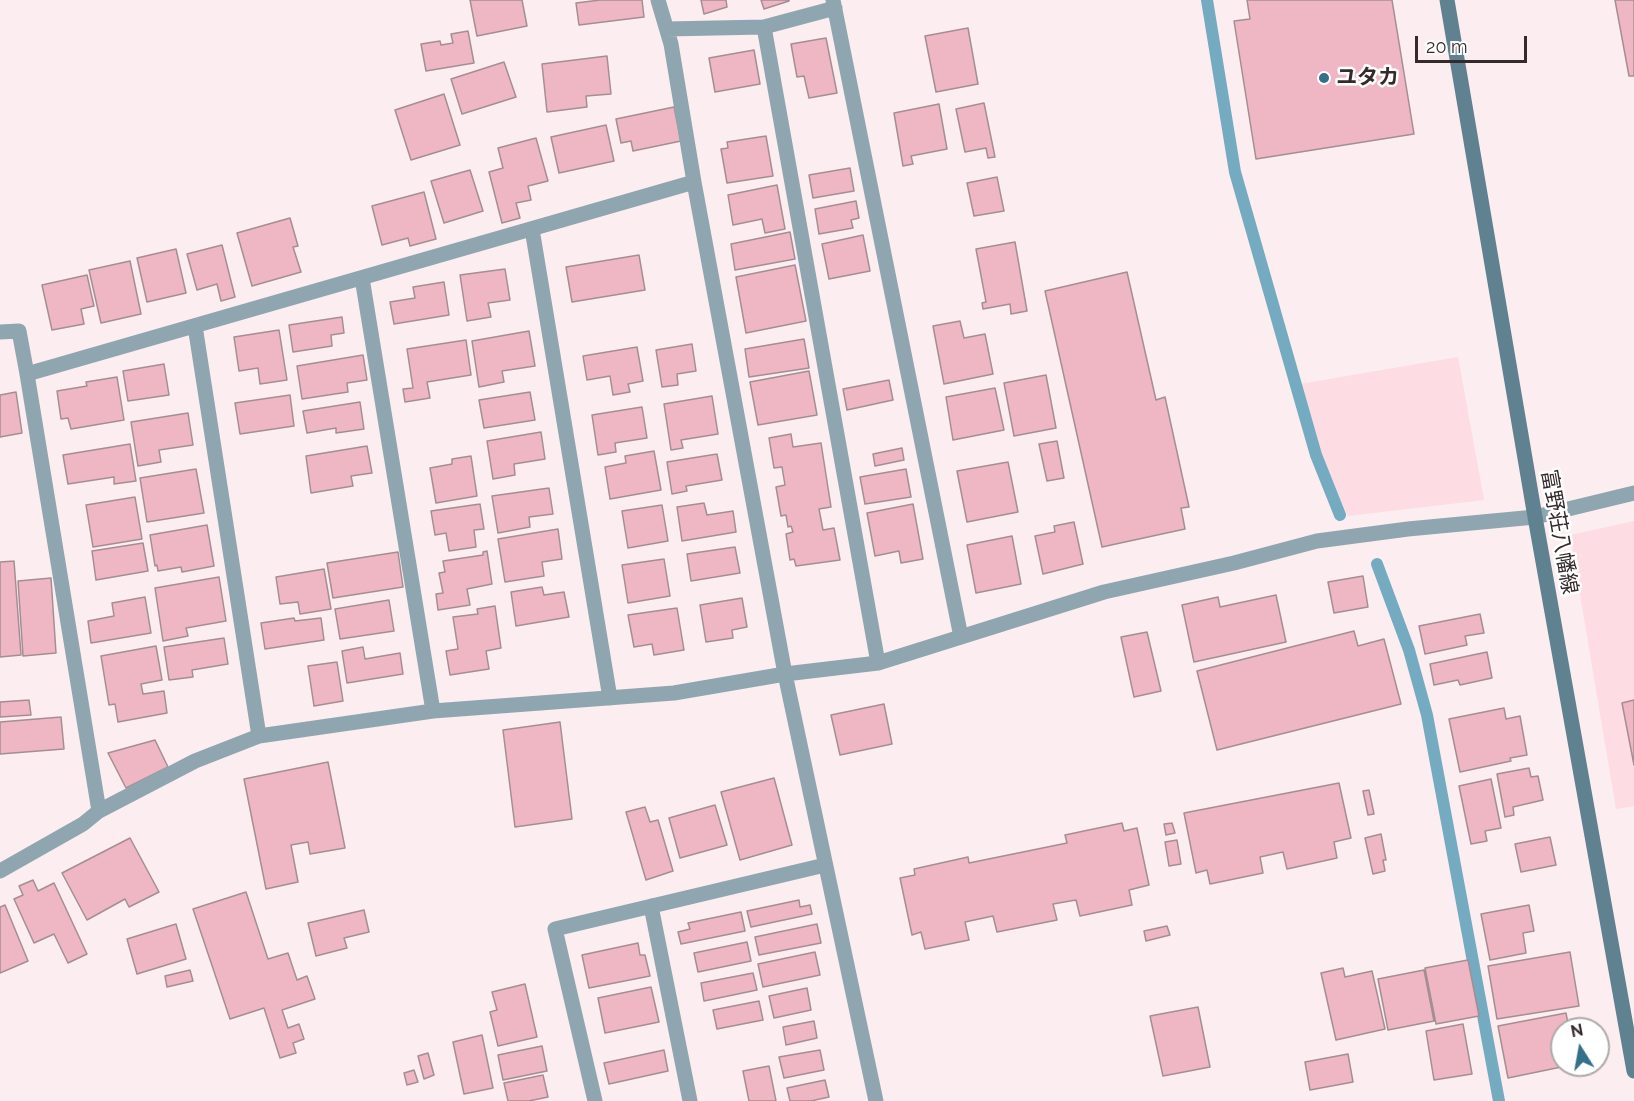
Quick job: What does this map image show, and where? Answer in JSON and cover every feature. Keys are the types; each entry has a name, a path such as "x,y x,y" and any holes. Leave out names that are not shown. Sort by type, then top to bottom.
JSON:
{"main road":[{"name":"富野荘八幡線","path":"1447,0 1535,517 1634,1071"}],"street":[{"path":"658,0 671,44 784,674 876,1101"},
{"path":"667,29 764,27 834,4 961,637"},
{"path":"764,27 878,663"},
{"path":"27,374 694,182"},
{"path":"532,229 610,698"},
{"path":"362,278 434,711"},
{"path":"195,326 259,736"},
{"path":"0,332 18,331 27,374 99,811"},
{"path":"0,871 83,824 99,811 195,761 259,736 434,711 674,693 784,674 878,663 1104,592 1317,541 1408,529 1535,517 1634,493"},
{"path":"596,1101 555,929 825,865"},
{"path":"651,906 690,1101"}],"shaded area":[{"path":"1458,357 1484,500 1348,516 1321,456 1300,384"},
{"path":"1634,521 1634,806 1616,809 1570,535"}],"building":[{"path":"470,0 522,0 527,26 477,36"},
{"path":"600,0 642,0 644,17 579,25 576,3"},
{"path":"701,0 726,0 727,7 704,14"},
{"path":"761,0 789,0 789,1 764,9"},
{"name":"ユタカ","path":"1247,0 1392,0 1414,134 1256,159 1234,21 1250,19"},
{"path":"1615,0 1634,0 1634,76 1629,76"},
{"path":"968,28 978,84 936,92 925,36"},
{"path":"468,31 474,63 426,71 421,44 440,41 441,45 453,43 451,34"},
{"path":"826,38 837,93 809,98 804,76 797,77 791,44"},
{"path":"754,50 760,84 715,92 709,58"},
{"path":"607,56 611,94 586,96 587,107 547,112 542,64"},
{"path":"504,62 516,97 462,114 451,79"},
{"path":"444,94 460,145 411,160 395,110"},
{"path":"984,103 995,157 988,158 986,148 965,152 956,109"},
{"path":"939,104 947,149 911,156 913,164 903,166 894,113"},
{"path":"674,107 681,141 633,151 631,141 621,143 616,119"},
{"path":"606,125 614,161 559,173 551,137"},
{"path":"766,136 773,176 727,183 721,149 728,148 727,142"},
{"path":"536,138 548,181 528,186 531,200 516,203 520,218 502,223 489,172 503,168 498,148"},
{"path":"850,168 854,191 813,198 809,175"},
{"path":"470,170 483,211 444,223 431,181"},
{"path":"997,177 1004,211 974,216 967,183"},
{"path":"777,185 785,229 765,233 762,219 733,225 728,195"},
{"path":"424,192 436,239 410,246 408,238 382,245 372,206"},
{"path":"856,201 859,218 851,220 853,228 819,234 815,209"},
{"path":"290,218 298,246 293,247 301,272 252,286 237,233"},
{"path":"790,232 795,259 735,270 731,244"},
{"path":"863,235 870,271 829,279 822,244"},
{"path":"1015,242 1027,311 1011,314 1010,304 983,309 982,303 986,302 976,249"},
{"path":"222,245 235,297 221,301 217,284 197,290 187,254"},
{"path":"176,249 186,293 147,302 137,258"},
{"path":"639,255 645,290 572,302 566,267"},
{"path":"130,261 141,314 101,323 89,270"},
{"path":"795,265 806,321 746,333 736,277"},
{"path":"505,269 510,300 488,303 491,317 467,321 460,275"},
{"path":"1127,272 1156,400 1165,397 1189,507 1181,508 1185,529 1102,547 1045,291"},
{"path":"87,275 94,306 81,309 84,324 52,330 42,285"},
{"path":"444,282 449,315 394,324 390,302 415,298 413,287"},
{"path":"342,317 344,333 331,335 332,346 293,352 289,325"},
{"path":"960,321 964,338 985,334 993,374 944,384 933,326"},
{"path":"279,330 287,380 260,384 258,368 239,371 234,337"},
{"path":"529,331 535,366 502,371 504,382 479,387 472,341"},
{"path":"804,339 809,368 749,377 745,349"},
{"path":"466,340 471,375 427,382 430,398 405,402 403,389 413,388 407,349"},
{"path":"692,344 696,371 677,374 678,385 662,387 656,350"},
{"path":"637,347 643,381 628,384 630,392 613,395 610,376 587,380 583,356"},
{"path":"363,355 367,380 347,383 348,392 302,399 297,366"},
{"path":"164,364 169,395 128,401 123,371"},
{"path":"809,371 817,415 758,425 750,382"},
{"path":"1046,375 1056,428 1014,436 1004,383"},
{"path":"117,377 124,420 71,429 68,418 61,419 57,391 87,386 86,382"},
{"path":"889,380 893,400 847,410 843,389"},
{"path":"995,388 1004,430 953,440 946,397"},
{"path":"16,392 22,433 0,437 0,395"},
{"path":"530,392 535,420 484,428 479,400"},
{"path":"290,395 294,426 240,434 235,403"},
{"path":"712,396 718,434 681,440 683,448 671,450 664,404"},
{"path":"360,402 364,429 336,433 336,428 307,433 303,411"},
{"path":"642,407 647,438 615,443 616,452 598,455 592,415"},
{"path":"188,413 193,445 159,450 161,462 138,466 131,422"},
{"path":"541,432 545,459 514,464 515,475 493,479 487,441"},
{"path":"791,434 793,447 821,443 831,507 819,509 823,530 834,528 840,560 796,566 794,559 790,560 786,534 793,532 791,526 788,527 786,515 781,516 776,487 785,485 782,467 774,468 769,438"},
{"path":"1057,441 1064,478 1047,481 1039,444"},
{"path":"130,444 136,481 114,484 114,477 68,484 63,455"},
{"path":"367,446 372,473 351,476 353,486 311,493 306,456"},
{"path":"902,448 904,460 875,466 873,454"},
{"path":"654,451 661,490 610,499 605,467 626,463 625,456"},
{"path":"717,454 722,480 686,486 687,491 672,494 667,462"},
{"path":"471,456 477,496 436,503 430,468 452,464 452,459"},
{"path":"1008,462 1018,512 967,522 957,471"},
{"path":"196,469 204,513 147,522 140,478"},
{"path":"906,469 911,497 865,504 860,477"},
{"path":"549,488 553,514 529,517 530,527 498,533 492,496"},
{"path":"135,497 142,539 93,547 86,505"},
{"path":"704,503 707,515 733,511 736,532 682,541 677,507"},
{"path":"480,504 484,529 474,530 476,547 449,551 446,533 435,535 431,511"},
{"path":"913,504 923,559 901,563 899,551 875,556 867,513"},
{"path":"662,505 668,541 628,548 622,511"},
{"path":"1074,522 1083,564 1043,574 1035,536 1055,532 1054,526"},
{"path":"207,525 214,566 182,572 181,567 158,571 157,565 155,566 150,535"},
{"path":"558,529 562,559 542,562 544,576 505,582 498,539"},
{"path":"1012,536 1021,584 976,593 967,545"},
{"path":"143,543 148,571 96,580 92,551"},
{"path":"735,547 740,573 691,581 687,554"},
{"path":"487,551 492,584 467,589 470,605 438,610 436,594 443,593 439,573 445,572 443,561 483,555 483,552"},
{"path":"398,552 403,587 333,598 327,563"},
{"path":"664,559 670,596 628,603 622,565"},
{"path":"14,561 21,655 0,657 0,562"},
{"path":"324,569 331,609 300,614 298,602 280,604 276,577"},
{"path":"1363,576 1368,607 1334,613 1328,582"},
{"path":"219,577 226,621 186,628 188,636 163,641 155,588"},
{"path":"51,578 56,653 23,656 18,581"},
{"path":"542,587 544,595 564,592 569,617 516,626 511,592"},
{"path":"1276,595 1286,642 1194,662 1182,605 1218,597 1220,607"},
{"path":"145,597 151,633 91,643 88,621 114,616 112,603"},
{"path":"742,598 747,627 732,630 733,638 706,642 700,605"},
{"path":"389,600 394,631 340,639 335,609"},
{"path":"495,606 501,648 486,651 489,669 450,675 446,651 458,649 453,617 478,614 477,609"},
{"path":"677,608 684,650 654,655 652,644 634,647 628,615"},
{"path":"1480,614 1484,633 1465,636 1467,645 1425,654 1419,626"},
{"path":"294,618 295,621 321,618 324,640 265,649 261,623"},
{"path":"1354,631 1358,646 1384,639 1401,704 1217,750 1197,671"},
{"path":"1147,632 1161,691 1134,697 1121,637"},
{"path":"224,638 228,664 192,670 193,677 169,680 164,647"},
{"path":"156,646 162,680 141,684 143,694 164,691 167,713 118,722 115,704 109,705 101,656"},
{"path":"363,647 365,659 400,653 403,674 347,683 342,651"},
{"path":"1487,652 1492,678 1460,685 1458,680 1434,685 1430,664"},
{"path":"337,662 343,701 314,706 308,666"},
{"path":"29,700 31,715 0,717 0,702"},
{"path":"1634,700 1634,765 1622,703"},
{"path":"884,704 892,744 840,755 831,715"},
{"path":"1504,708 1506,719 1520,716 1527,755 1510,758 1511,761 1460,772 1449,719"},
{"path":"61,717 64,749 0,754 0,722"},
{"path":"560,722 572,819 515,827 503,730"},
{"path":"155,740 168,767 126,788 108,753"},
{"path":"328,762 345,848 310,854 308,842 291,845 298,882 266,889 244,779"},
{"path":"1529,768 1531,777 1538,776 1543,800 1513,807 1514,815 1505,817 1497,774"},
{"path":"774,778 792,845 740,860 721,792"},
{"path":"1491,779 1501,828 1485,831 1487,841 1471,844 1459,786"},
{"path":"1339,783 1351,838 1334,842 1337,858 1287,869 1283,852 1260,857 1263,873 1210,884 1207,870 1196,873 1184,813"},
{"path":"1369,790 1374,814 1368,815 1363,791"},
{"path":"715,805 727,845 680,858 669,818"},
{"path":"645,807 650,822 658,820 673,871 646,880 626,812"},
{"path":"1122,823 1124,831 1137,828 1149,885 1129,890 1132,905 1080,916 1076,900 1053,904 1057,920 997,932 993,916 965,922 969,940 925,949 921,932 912,935 900,878 915,875 914,869 968,857 969,863 1067,843 1065,835"},
{"path":"1172,823 1175,833 1166,835 1164,824"},
{"path":"1381,834 1386,860 1383,860 1385,871 1373,874 1365,838"},
{"path":"1550,837 1556,865 1521,872 1515,844"},
{"path":"130,838 159,892 129,907 125,899 87,920 62,873"},
{"path":"1177,840 1181,864 1169,866 1165,842"},
{"path":"33,880 38,891 54,883 87,954 68,963 54,934 34,943 14,899 23,895 19,886"},
{"path":"246,892 268,959 288,953 297,980 307,976 315,999 282,1010 288,1028 299,1024 304,1039 293,1043 296,1053 280,1058 264,1008 230,1019 193,909"},
{"path":"799,900 800,907 810,905 812,914 751,927 747,911"},
{"path":"5,905 28,961 0,973 0,907"},
{"path":"1529,905 1534,931 1523,933 1526,953 1490,960 1481,914"},
{"path":"364,910 369,932 344,938 347,948 316,956 308,923"},
{"path":"741,912 745,931 681,944 678,932 690,929 688,923"},
{"path":"176,924 186,959 137,974 127,939"},
{"path":"817,924 821,943 759,955 755,937"},
{"path":"1167,926 1170,935 1146,941 1144,931"},
{"path":"747,942 751,961 698,972 694,953"},
{"path":"638,943 640,955 645,955 650,976 589,988 582,955"},
{"path":"815,952 820,975 763,987 758,964"},
{"path":"1570,952 1579,1006 1497,1019 1488,966"},
{"path":"1468,960 1479,1016 1436,1024 1425,968"},
{"path":"1343,968 1345,977 1372,971 1385,1029 1336,1040 1321,973"},
{"path":"190,970 193,981 167,987 165,976"},
{"path":"1424,970 1434,1021 1388,1030 1378,979"},
{"path":"753,973 757,990 704,1001 701,983"},
{"path":"525,984 537,1037 498,1046 490,1012 497,1010 492,992"},
{"path":"651,987 659,1022 605,1033 598,998"},
{"path":"807,988 811,1010 774,1018 769,996"},
{"path":"759,1001 763,1020 717,1029 713,1010"},
{"path":"1198,1007 1210,1067 1163,1076 1150,1016"},
{"path":"1566,1013 1567,1017 1550,1017 1550,1069 1508,1078 1498,1026"},
{"path":"814,1021 817,1038 786,1045 783,1027"},
{"path":"1463,1024 1472,1074 1434,1080 1426,1031"},
{"path":"482,1035 493,1088 464,1094 453,1042"},
{"path":"542,1046 547,1071 503,1080 498,1055"},
{"path":"664,1050 668,1071 609,1084 604,1063"},
{"path":"820,1050 824,1070 784,1078 779,1057"},
{"path":"428,1053 434,1075 424,1079 418,1056"},
{"path":"1348,1054 1353,1082 1310,1090 1305,1062"},
{"path":"769,1066 776,1101 749,1101 743,1071"},
{"path":"414,1070 418,1082 407,1085 404,1073"},
{"path":"543,1075 548,1097 529,1101 508,1101 504,1083"},
{"path":"825,1080 829,1097 811,1101 790,1101 787,1088"}],"waterway":[{"path":"1207,0 1235,172 1316,455 1340,515"},
{"path":"1377,564 1409,650 1427,715 1499,1101"}],"place":[{"name":"ユタカ","path":"1324,78"}]}
